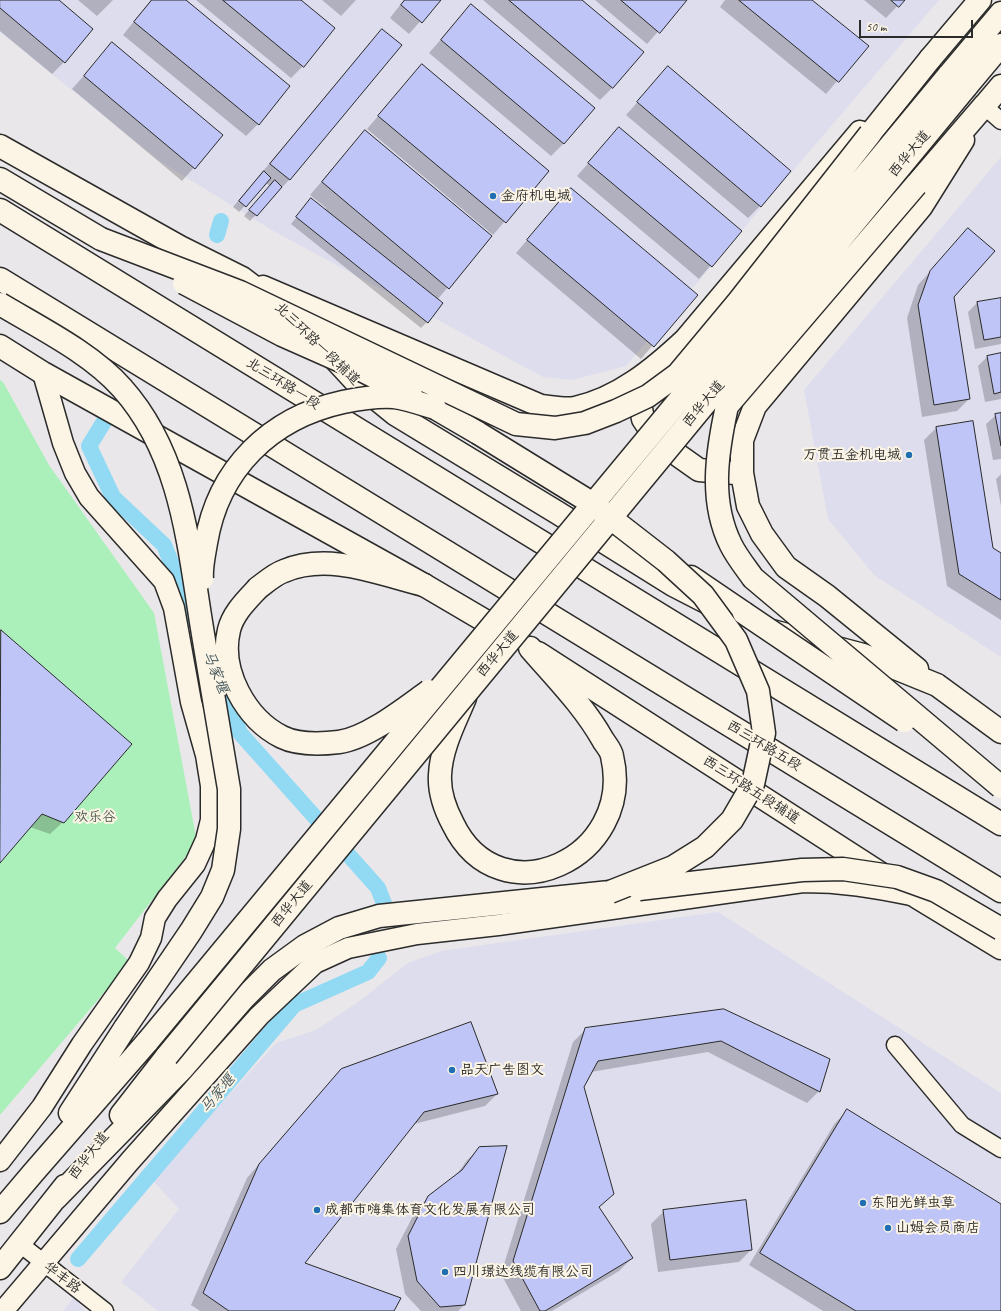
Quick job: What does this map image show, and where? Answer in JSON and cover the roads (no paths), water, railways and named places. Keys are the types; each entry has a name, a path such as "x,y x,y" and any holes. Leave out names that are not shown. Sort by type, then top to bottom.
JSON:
{"main road":[{"path":"678,374 738,302 797,224 930,59 980,0"},
{"name":"西华大道","path":"0,1268 56,1198 174,1063 468,691 787,303 957,82 1001,13"},
{"name":"西华大道","path":"0,1212 33,1172 148,1041 774,286 957,82 1001,44"},
{"path":"242,278 542,406 574,408 604,399 662,361 685,340 849,143 930,59"},
{"path":"727,406 1001,86"},
{"path":"984,106 921,208 756,406 742,440 742,473 751,512 762,534 786,566 827,596 937,685 1001,732"},
{"name":"北三环路一段辅道","path":"0,146 180,247 242,278 291,315 324,347 357,383 395,414 586,530 673,585 756,626 863,655 937,685"},
{"path":"0,179 101,239 282,335 361,370 435,408 590,502 666,560 1001,787"},
{"name":"北三环路一段","path":"0,210 1001,824"},
{"path":"774,286 797,224"},
{"path":"101,239 240,292 516,424 555,428 585,423 616,411 648,396 740,327"},
{"path":"787,303 848,264"},
{"name":"西三环路五段","path":"0,279 1001,891"},
{"path":"0,304 92,361 122,387 149,421 168,463 184,519 229,789 230,829 223,870 212,897 125,1028 33,1172"},
{"path":"755,342 727,406 720,440 717,492 721,519 731,545 753,578 1001,787"},
{"path":"0,346 43,373 424,585"},
{"path":"635,380 643,419 658,441 699,470 742,473"},
{"path":"205,646 202,569 207,534 214,507 234,472 252,449 277,429 301,414 329,405 356,399 394,397 435,408"},
{"path":"610,892 673,867 705,846 732,820 753,784 764,733 758,691 736,640 703,595 666,560"},
{"path":"424,585 339,564 310,564 283,571 258,588 240,607 229,630 227,652 232,677 243,701 261,722 283,738 312,744 341,742 375,728 451,676"},
{"name":"西三环路五段辅道","path":"424,585 530,648 917,897 1001,948"},
{"path":"468,691 444,750 439,776 443,805 456,831 474,853 497,868 522,873 548,870 573,857 596,837 610,813 615,785 612,754 594,722 530,648"},
{"path":"174,1063 272,970 305,946 339,928 379,916 802,870 843,869 897,877 936,891 1001,929"}],"street":[{"path":"984,106 1001,121"},
{"path":"0,1161 42,1107 82,1044 139,963 151,938 155,918 167,899 195,864 206,840 211,820 211,786 206,756 191,702 174,608 164,581 90,497 75,474 63,443 43,373"},
{"path":"2,1311 44,1264 130,1161 259,1016 315,963 348,948 417,934 498,925 802,882 834,882 863,885 917,897"},
{"path":"895,1045 962,1125 1001,1149"},
{"name":"华丰路","path":"20,1244 44,1264 50,1266 105,1311"}],"waterway":[{"name":"马家堰","path":"217,235 221,221"},
{"name":"马家堰","path":"105,420 89,446 113,497 164,545 195,621"},
{"name":"马家堰","path":"216,672 240,733 378,888 385,906"},
{"name":"马家堰","path":"78,1259 294,1005 368,972 379,958"}],"place":[{"name":"金府机电城","path":"493,196"},
{"name":"万贯五金机电城","path":"909,455"},
{"name":"品天广告图文","path":"452,1070"},
{"name":"东阳光鲜虫草","path":"863,1203"},
{"name":"成都市嗨集体育文化发展有限公司","path":"317,1210"},
{"name":"山姆会员商店","path":"888,1228"},
{"name":"四川璟达线缆有限公司","path":"445,1272"}],"park label":[{"name":"欢乐谷","path":"95,817"}]}
